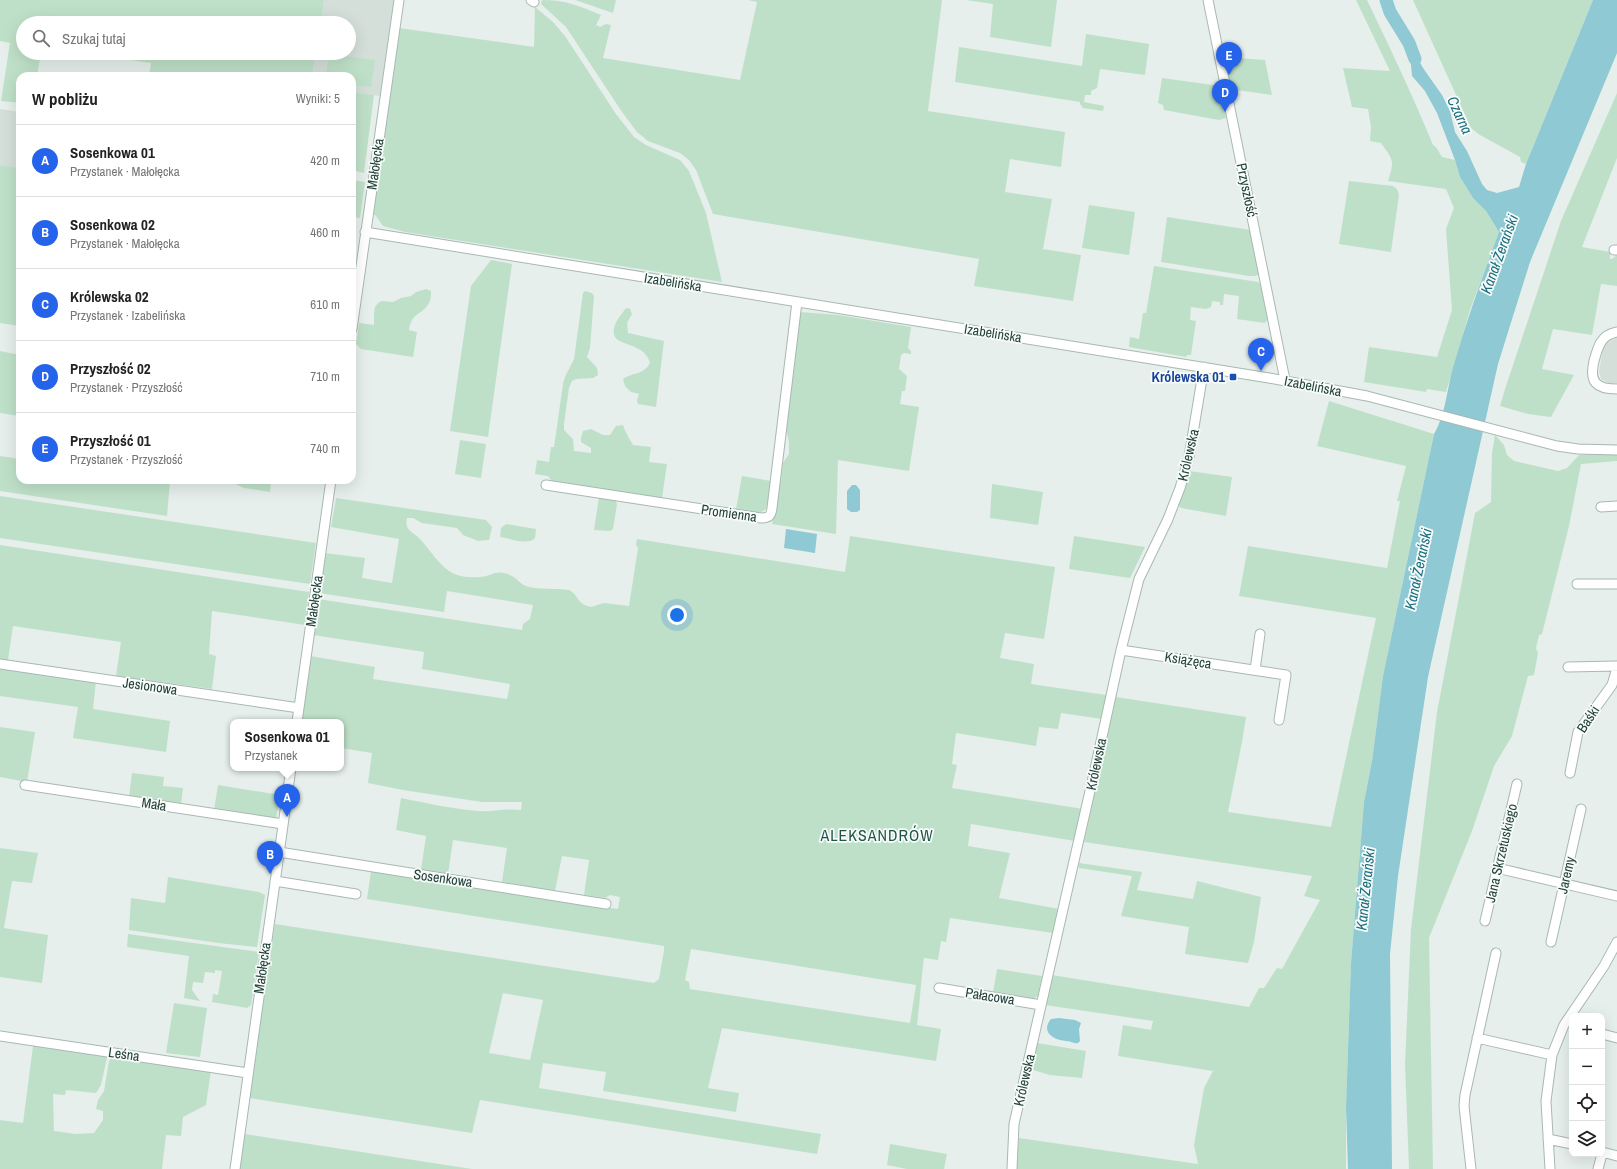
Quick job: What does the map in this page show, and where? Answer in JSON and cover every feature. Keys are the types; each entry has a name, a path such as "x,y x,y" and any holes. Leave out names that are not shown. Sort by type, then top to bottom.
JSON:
{"street":[{"name":"Małołęcka","path":"356,299 399,0"},
{"name":"Przyszłość","path":"1208,0 1285,380"},
{"name":"Izabelińska","path":"365,232 1285,380 1367,396 1425,410 1557,446 1578,449 1617,450"},
{"name":"Promienna","path":"546,485 761,518 769,517 771,515 772,508 797,302"},
{"path":"1617,332 1605,336 1597,347 1592,375 1593,381 1597,385 1607,389 1617,389"},
{"name":"Królewska","path":"1012,1169 1014,1124 1121,650 1139,578 1168,519 1180,488 1188,461 1204,367"},
{"name":"Małołęcka","path":"297,719 330,484"},
{"path":"1601,507 1617,506"},
{"path":"1577,584 1617,584"},
{"path":"1255,670 1260,634"},
{"name":"Książęca","path":"1121,650 1286,675 1279,720"},
{"name":"Jesionowa","path":"0,664 299,708"},
{"path":"1568,667 1617,667"},
{"name":"Baśki","path":"1570,774 1578,732 1612,685 1617,667"},
{"name":"Małołęcka","path":"235,1169 291,771"},
{"name":"Jana Skrzetuskiego","path":"1485,921 1517,784"},
{"name":"Mała","path":"24,785 283,824"},
{"name":"Jaremy","path":"1550,942 1581,809"},
{"name":"Sosenkowa","path":"279,852 606,904"},
{"path":"1497,868 1617,896"},
{"path":"275,881 356,894"},
{"path":"1550,1169 1546,1101 1552,1055 1617,942"},
{"path":"1471,1169 1464,1106 1465,1095 1496,953"},
{"name":"Pałacowa","path":"939,988 1041,1005"},
{"path":"1605,1035 1617,1038"},
{"name":"Leśna","path":"0,1036 248,1073"},
{"path":"1477,1038 1552,1055"},
{"path":"1548,1139 1569,1143"},
{"path":"1605,1154 1617,1156"},
{"path":"1598,1169 1601,1157"}],"shaded area":[{"path":"324,0 394,0 380,96 356,93 356,72 313,72 315,60 356,60 356,16 322,16"},
{"path":"0,109 16,111 16,167 0,165"},
{"path":"1617,336 1617,383 1610,384 1601,379 1599,371 1603,349 1606,344"}],"green space":[{"path":"0,0 324,0 322,16 16,16 16,60 40,60 38,72 16,72 16,103 1,101 10,43 0,41"},
{"path":"542,0 565,2 601,15 596,25 600,27 606,24 611,25 603,58 740,80 757,2 748,0 942,0 928,111 1065,132 1061,167 1010,159 1005,192 1052,199 1043,249 1081,255 1073,301 974,286 979,259 713,214 696,170 689,160 680,153 648,141 637,132 622,112 566,27 541,4"},
{"path":"575,0 616,0 613,13"},
{"path":"966,0 1057,0 1051,47 990,37 993,4"},
{"path":"1356,0 1367,0 1433,145 1442,157 1455,160 1460,177 1473,198 1486,211 1499,232 1470,310 1446,392 1427,389 1426,392 1364,382 1369,347 1437,357 1452,310 1446,229 1454,208 1446,189 1388,181 1392,169 1392,160 1381,143 1370,141 1371,127 1368,109 1352,107 1343,68 1390,71"},
{"path":"1413,0 1593,0 1526,164 1521,162 1520,157 1480,135 1471,128"},
{"path":"535,7 553,22 565,36 616,114 634,137 646,145 680,160 689,171 706,213 722,282 405,232 383,226 373,214 399,28 534,47"},
{"path":"1086,34 1149,44 1145,75 1100,69 1097,88 1091,91 1091,95 1085,95 1084,102 1104,106 1103,111 1083,108 1080,102 955,82 959,47 1082,66"},
{"path":"1224,57 1265,60 1272,95 1230,89"},
{"path":"356,58 375,60 371,87 356,85 356,72 327,72 328,60 356,60"},
{"path":"131,60 315,60 313,72 150,72 151,63"},
{"path":"1162,78 1220,86 1226,118 1219,120 1164,110 1163,105 1158,103"},
{"path":"356,93 374,95 364,173 356,171"},
{"path":"1617,93 1617,158 1582,247 1610,252 1610,259 1617,255 1617,286 1601,284 1592,335 1553,329 1542,369 1574,375 1551,417 1528,414 1500,406 1561,221"},
{"path":"0,165 16,167 16,325 0,323"},
{"path":"356,181 365,182 360,218 356,218"},
{"path":"1349,181 1393,186 1397,189 1399,195 1391,252 1339,244"},
{"path":"1089,205 1135,212 1129,255 1082,248"},
{"path":"1167,217 1251,230 1259,274 1256,276 1249,276 1161,262"},
{"path":"491,260 512,264 488,437 450,431 471,286"},
{"path":"1154,266 1258,282 1262,285 1269,317 1265,323 1237,319 1239,296 1224,294 1223,305 1220,305 1220,302 1212,301 1211,307 1206,309 1191,307 1190,320 1196,321 1191,355 1187,355 1186,357 1129,347 1130,337 1139,339 1143,313 1146,313"},
{"path":"426,289 431,291 430,302 412,320 410,324 409,330 417,332 413,357 361,349 356,344 359,323 374,325 375,307 378,303 382,301 393,302"},
{"path":"585,291 592,293 594,296 590,348 587,357 597,368 598,375 593,378 576,379 572,381 569,388 564,430 573,439 574,451 591,453 591,448 581,442 583,431 591,429 603,435 610,435 616,426 623,425 633,445 651,447 649,462 667,464 662,498 552,481 548,476 535,474 537,460 549,462 551,447 554,447 563,384 566,374 574,359 583,293"},
{"path":"628,308 632,314 627,323 628,333 664,341 656,407 638,404 637,400 639,394 631,392 625,386 623,379 645,370 650,363 646,355 640,350 620,341 616,338 614,333 615,325 618,319 625,309"},
{"path":"800,312 838,315 911,327 908,348 911,351 911,354 904,353 901,355 899,369 907,376 905,391 902,391 900,404 919,407 909,471 838,460 836,534 772,524 781,481 783,463 789,454 789,441 786,431"},
{"path":"0,351 16,354 16,415 0,413"},
{"path":"1329,401 1434,434 1383,676 1372,761 1364,802 1351,963 1346,1107 1346,1169 1016,1169 1019,1138 1198,1164 1194,1145 1204,1088 1213,1071 1118,1056 1123,1025 1151,1030 1153,1021 1045,1005 1052,975 1249,1007 1259,988 1264,988 1277,968 1282,969 1320,900 1304,896 1312,876 1084,842 1116,697 1246,717 1228,812 1331,827 1376,618 1239,596 1248,546 1387,568 1400,501 1397,501 1406,466 1317,446"},
{"path":"1495,435 1504,445 1507,455 1514,461 1558,471 1567,468 1579,455 1617,454 1617,461 1581,464 1569,526 1542,634 1539,635 1536,648 1538,653 1534,675 1528,676 1512,736 1494,766 1472,831 1429,938 1433,1169 1409,1169 1405,1064 1411,929 1437,712 1475,513 1491,502 1492,453"},
{"path":"460,440 486,444 481,478 455,474"},
{"path":"0,456 16,458 16,484 170,484 167,516 0,491"},
{"path":"1189,471 1232,477 1226,516 1181,508 1179,506"},
{"path":"742,476 771,481 766,509 760,513 736,509"},
{"path":"235,484 271,484 270,492 244,488"},
{"path":"992,484 1043,492 1038,525 990,518"},
{"path":"0,496 316,543 310,584 0,538"},
{"path":"599,497 615,499 617,504 613,529 610,531 594,530"},
{"path":"336,498 486,520 492,527 489,540 478,541 463,535 457,528 422,523 413,518 407,518 406,522 408,528 420,539 444,567 451,572 468,577 483,577 497,573 507,574 514,577 526,586 569,590 575,594 580,602 591,607 604,603 629,606 638,548 636,545 637,539 845,572 850,536 1055,567 1044,639 1005,633 1000,658 1034,664 1031,684 1106,695 1102,719 1061,713 1058,729 1039,727 1036,746 956,733 952,764 957,765 952,788 1083,809 1075,841 971,824 968,846 1010,853 999,898 1059,909 1053,933 950,918 946,942 941,941 938,960 924,958 917,1025 941,1029 936,1061 722,1028 708,1088 739,1093 736,1112 603,1091 606,1072 543,1063 539,1088 821,1134 817,1154 480,1100 472,1133 249,1098 275,924 654,983 659,979 664,946 367,899 371,871 618,909 620,897 610,895 605,898 584,895 589,860 562,856 555,891 502,882 507,848 453,840 448,874 421,870 426,836 396,830 401,798 478,811 510,809 521,810 522,802 482,802 368,783 372,753 344,748 344,719 301,719 310,656 375,667 373,679 507,699 510,684 422,669 424,652 313,635 318,599 522,630 523,624 530,619 533,605 447,591 444,612 319,593 325,553 365,558 362,578 392,583 399,539 331,527","holes":["691,949 916,985 910,1023 690,989 689,982 685,980","503,993 543,1000 530,1060 489,1053"]},
{"path":"506,524 536,529 535,538 528,541 518,541 500,537 501,528"},
{"path":"1074,536 1145,547 1130,578 1069,569"},
{"path":"0,545 309,592 305,625 212,611 209,654 216,656 212,689 116,676 121,642 13,626 8,660 0,659"},
{"path":"0,667 96,681 93,709 170,721 166,752 73,738 78,707 0,696"},
{"path":"0,727 35,732 27,782 0,777"},
{"path":"132,773 164,777 163,786 183,788 181,805 129,797"},
{"path":"218,785 280,795 276,819 214,810"},
{"path":"0,848 38,853 32,883 12,881 4,928 48,935 42,983 0,977"},
{"path":"1079,863 1142,872 1137,890 1193,899 1197,881 1261,897 1254,942 1248,963 1185,954 1189,927 1121,916 1132,876 1079,868"},
{"path":"168,877 259,892 265,895 257,947 129,930 131,898 165,903"},
{"path":"128,934 259,952 251,1005 247,1008 212,1002 213,994 218,995 222,971 215,970 215,973 205,972 203,983 193,982 192,990 200,1001 184,998 189,956 127,947"},
{"path":"997,969 1042,976 1038,996 1033,999 993,993"},
{"path":"174,1003 207,1008 200,1057 166,1053"},
{"path":"1037,1043 1086,1051 1082,1078 1050,1075 1030,1069"},
{"path":"35,1044 108,1053 101,1085 96,1093 66,1090 65,1095 53,1094 54,1131 76,1134 94,1133 103,1120 103,1111 96,1109 98,1100 104,1091 109,1061 114,1055 211,1070 206,1105 183,1117 181,1136 166,1135 162,1169 0,1169 0,1120 23,1123 33,1046"},
{"path":"244,1134 472,1169 240,1169"},
{"path":"890,1144 947,1154 944,1169 907,1169 887,1165"}],"water":[{"name":"Kanał Żerański","path":"1593,0 1617,0 1617,53 1530,262 1498,364 1428,677 1398,876 1390,954 1392,1169 1348,1169 1346,1107 1351,963 1364,802 1372,761 1383,676 1434,434 1444,409 1464,330 1499,232 1486,211 1473,198 1460,177 1437,113 1425,91 1412,76 1409,43 1423,68 1442,95 1450,111 1455,132 1467,151 1482,184 1487,190 1497,193 1519,187 1526,164"},
{"path":"852,485 856,485 860,490 860,510 857,512 851,512 847,509 847,491"},
{"path":"786,529 817,534 815,553 784,548"},
{"path":"1059,1018 1075,1020 1081,1023 1079,1029 1080,1041 1078,1043 1057,1039 1050,1034 1047,1028 1048,1024 1051,1019"}],"waterway":[{"name":"Czarna","path":"1386,0 1390,12 1409,43 1415,59"}],"place":[{"name":"Przyszłość 01","path":"1229,75"},
{"name":"Przyszłość 02","path":"1225,112"},
{"name":"Królewska 02","path":"1261,371"},
{"name":"Królewska 01","path":"1233,377"},
{"name":"Sosenkowa 01","path":"287,817"},
{"name":"Sosenkowa 02","path":"270,874"}],"district":[{"name":"ALEKSANDRÓW","path":"877,835"}]}
